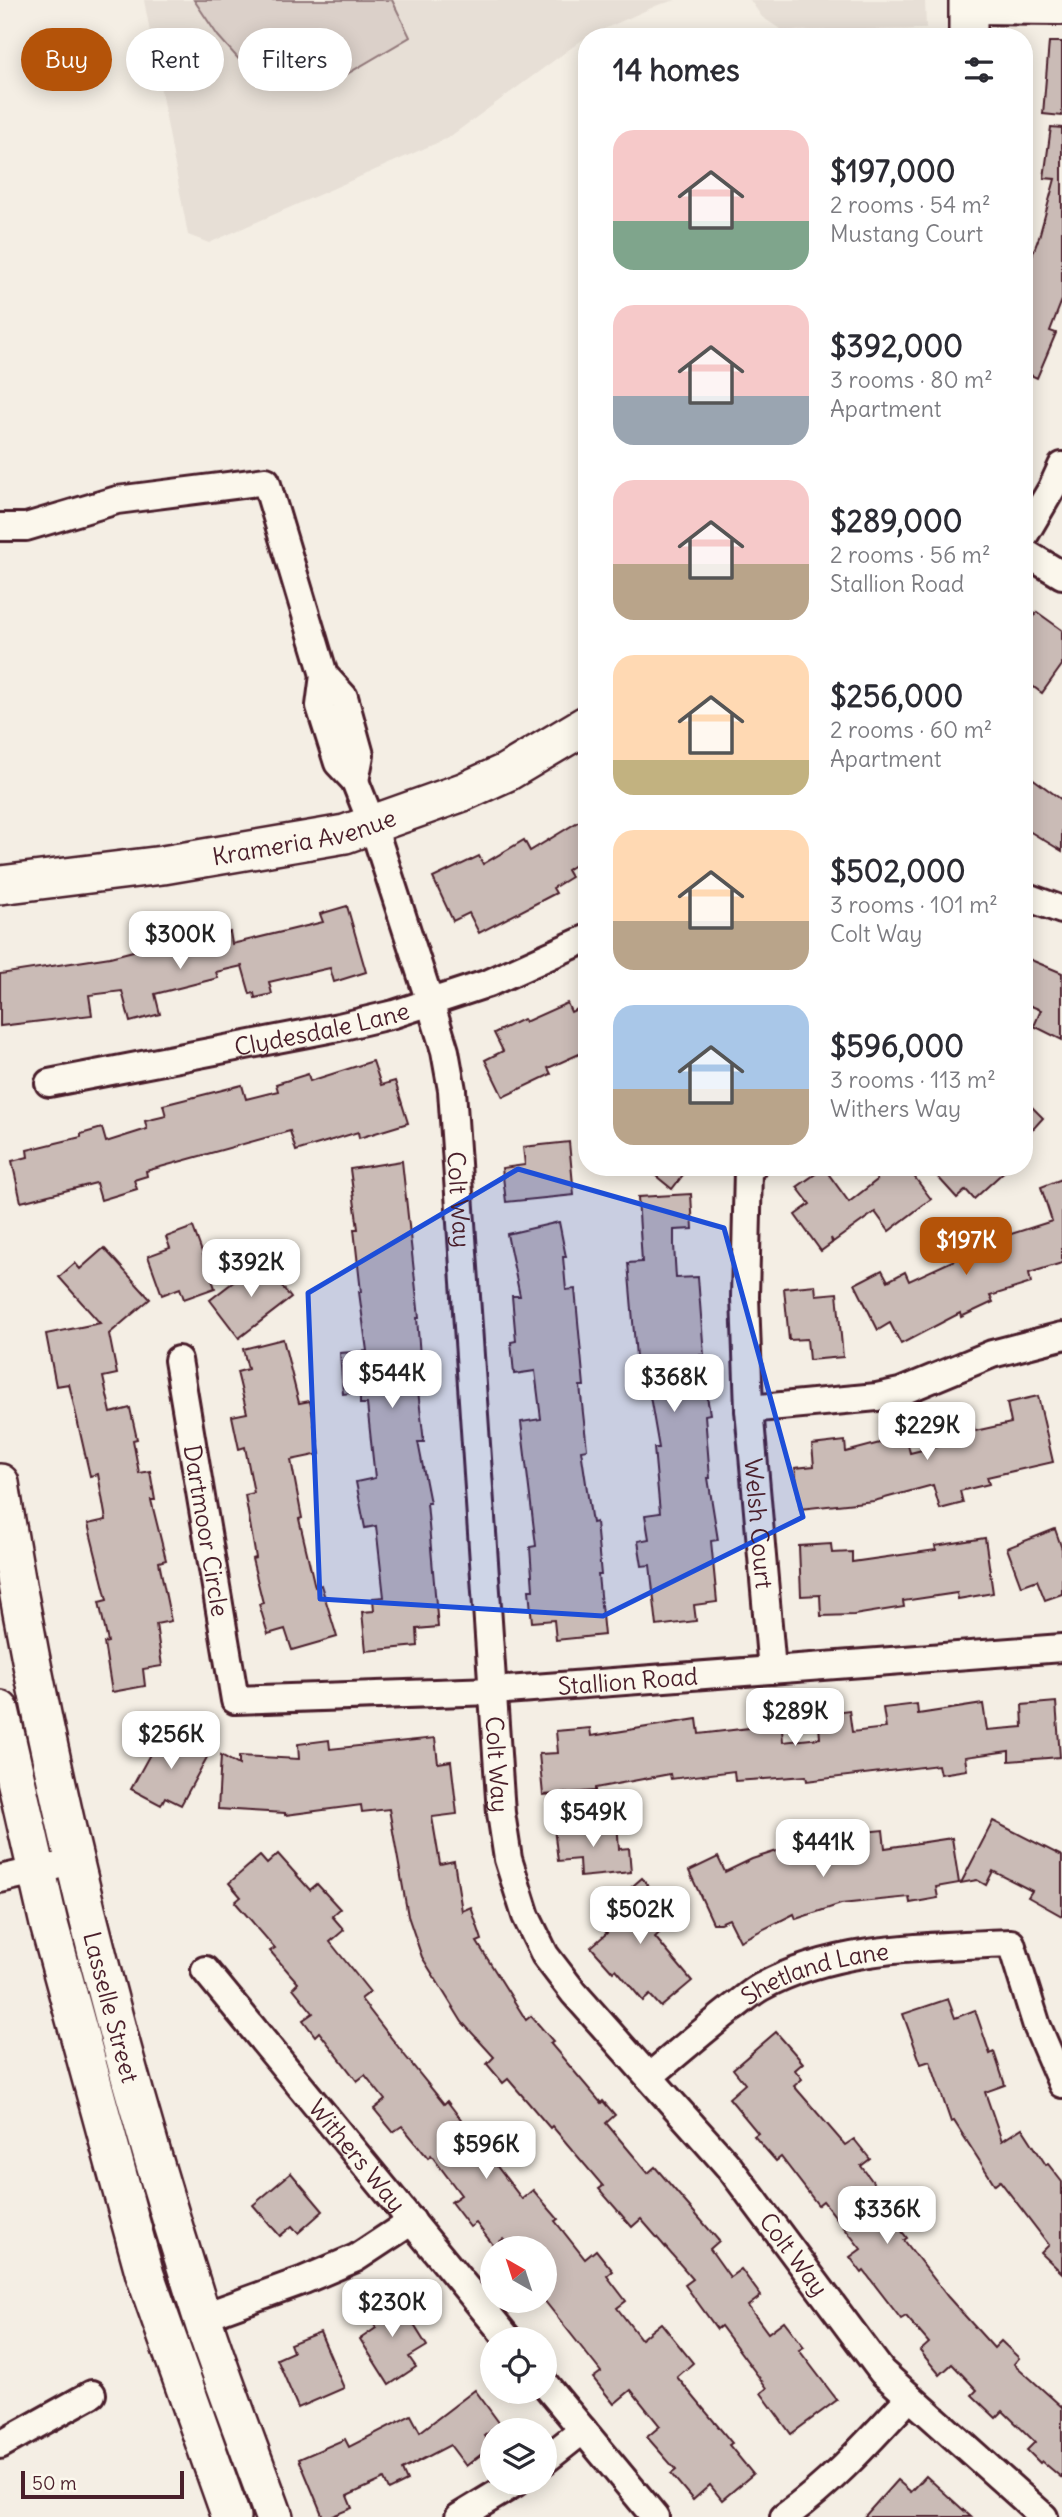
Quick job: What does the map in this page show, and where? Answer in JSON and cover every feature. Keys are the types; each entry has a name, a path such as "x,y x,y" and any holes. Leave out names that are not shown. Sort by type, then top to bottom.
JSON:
{"main road":[{"name":"Krameria Avenue","path":"0,885 163,865 301,843 373,826 463,792 517,766 578,730"},
{"name":"Lasselle Street","path":"0,1483 74,1862 143,2125 202,2317 274,2517"},
{"name":"Lasselle Street","path":"0,1710 72,2015 145,2275 231,2517"},
{"path":"96,2098 127,2137 170,2278 202,2317"}],"street":[{"path":"968,16 1062,11"},
{"path":"1033,521 1062,466"},
{"name":"Colt Way","path":"26,527 117,500 266,481 324,675 320,706 338,763 355,781 373,826 430,1002 452,1090 501,1813 508,1859 526,1916 545,1955 574,1993 745,2187 882,2372 1044,2517"},
{"path":"0,527 26,527"},
{"path":"0,547 26,527"},
{"path":"1033,557 1062,575"},
{"path":"1033,899 1062,910"},
{"name":"Clydesdale Lane","path":"49,1083 394,1014 489,983 578,943"},
{"name":"Welsh Court","path":"748,1176 745,1297 749,1409 772,1670"},
{"path":"749,1409 877,1397 900,1392 992,1354 1062,1336"},
{"name":"Dartmoor Circle","path":"178,1360 235,1700"},
{"name":"Stallion Road","path":"235,1700 493,1691 1062,1648"},
{"path":"0,1880 74,1862"},
{"name":"Shetland Lane","path":"649,2077 701,2032 759,1988 797,1970 854,1956 929,1947 1011,1943 1037,2026 1062,2084"},
{"name":"Withers Way","path":"205,1970 498,2327"},
{"path":"202,2317 346,2262 412,2221"},
{"path":"0,2445 92,2394"},
{"path":"784,2517 849,2463 910,2397"},
{"path":"557,2399 654,2517"},
{"path":"557,2451 583,2430"},
{"path":"460,2517 496,2495"}],"highlighted area":[{"path":"518,1169 724,1228 803,1517 603,1616 320,1599 308,1293"}],"shaded area":[{"path":"144,0 676,0 606,28 578,28 578,43 448,138 209,243 188,235 161,91 224,91 224,28 149,28"},
{"path":"194,0 392,0 410,37 352,71 352,28 238,28 238,58 224,43 224,28 213,28"},
{"path":"750,0 925,0 926,28 778,28 762,17"}],"building":[{"path":"1049,42 1062,42 1062,116 1043,114"},
{"path":"1051,127 1062,128 1062,300 1050,331 1056,333 1037,378 1033,376 1033,253 1055,179 1044,178"},
{"path":"1037,612 1062,630 1062,665 1042,693 1033,686 1033,618"},
{"path":"1033,779 1062,800 1062,851 1033,833"},
{"path":"578,822 578,863 567,870 571,877 553,888 556,893 479,933 469,913 453,921 433,878 479,856 483,864 524,840 530,851"},
{"path":"347,906 366,972 334,982 330,968 269,982 272,994 255,998 254,993 250,994 242,966 216,972 218,978 155,994 160,1014 130,1022 122,991 89,995 92,1015 0,1026 0,974 110,957 164,943 165,947 230,932 232,944 323,922 320,914"},
{"path":"1033,961 1062,973 1062,1040 1034,1026 1041,1010 1033,1007"},
{"path":"567,1003 571,1012 578,1009 578,1055 548,1068 551,1074 503,1097 485,1060 503,1051 494,1033 523,1019 525,1022"},
{"path":"373,1061 381,1085 395,1081 408,1123 359,1138 358,1132 296,1151 290,1131 146,1171 147,1176 134,1180 137,1189 101,1200 96,1183 21,1202 12,1161 28,1157 27,1150 81,1137 81,1134 102,1128 106,1142 147,1129 145,1121 166,1116 163,1105 242,1085 246,1099 278,1091 276,1084 308,1074 310,1081"},
{"path":"1033,1108 1043,1118 1033,1129"},
{"path":"569,1142 574,1195 506,1202 502,1168 525,1165 523,1147"},
{"path":"402,1161 419,1318 422,1381 417,1382 424,1442 418,1442 430,1503 427,1503 438,1627 417,1629 418,1646 366,1651 362,1612 374,1611 373,1598 384,1597 376,1526 365,1528 356,1482 375,1478 367,1404 360,1404 360,1392 343,1394 340,1353 367,1351 359,1292 354,1229 358,1229 350,1169"},
{"path":"656,1176 682,1176 672,1189"},
{"path":"813,1176 830,1176 849,1202 877,1180 874,1176 914,1176 931,1199 889,1231 875,1212 833,1242 831,1238 832,1243 821,1251 795,1215 810,1204 797,1187"},
{"path":"937,1176 999,1176 974,1199 966,1190 957,1198"},
{"path":"1062,1179 1062,1263 1029,1273 1031,1283 990,1296 993,1302 961,1317 960,1313 901,1344 890,1323 878,1330 855,1284 882,1270 888,1281 905,1272 909,1281 987,1245 986,1242 1052,1221 1041,1187"},
{"path":"691,1194 693,1229 674,1230 676,1278 698,1277 704,1355 700,1355 710,1414 705,1415 708,1478 718,1540 711,1541 717,1602 694,1605 696,1621 657,1626 650,1565 642,1566 638,1541 649,1539 645,1515 660,1513 654,1448 659,1448 647,1379 638,1380 628,1263 642,1262 638,1197"},
{"path":"559,1222 566,1257 563,1257 566,1290 575,1289 584,1386 580,1386 587,1449 581,1450 592,1523 596,1522 604,1635 556,1640 554,1620 532,1622 529,1590 533,1590 530,1547 536,1546 521,1422 541,1419 535,1371 514,1374 511,1342 516,1341 512,1296 520,1296 507,1234"},
{"path":"193,1227 215,1288 184,1299 180,1288 162,1295 148,1256 170,1248 166,1237"},
{"path":"104,1248 150,1299 109,1334 117,1374 103,1377 111,1413 130,1408 137,1439 133,1440 139,1473 150,1471 155,1500 151,1500 166,1560 159,1562 171,1621 156,1624 162,1666 143,1669 145,1686 112,1692 104,1643 108,1642 99,1602 107,1600 88,1524 106,1520 98,1474 90,1476 69,1384 56,1386 46,1334 100,1323 59,1277 75,1263 80,1269"},
{"path":"262,1260 291,1298 239,1338 210,1300"},
{"path":"815,1285 816,1295 837,1293 843,1357 809,1360 807,1339 789,1340 784,1288"},
{"path":"283,1339 299,1403 310,1401 320,1454 291,1460 302,1518 299,1519 315,1587 321,1585 337,1637 292,1650 285,1629 268,1634 259,1604 263,1603 252,1559 256,1558 245,1495 254,1493 245,1447 239,1449 232,1416 247,1413 237,1372 248,1369 243,1349"},
{"path":"1038,1396 1053,1462 987,1477 989,1484 960,1491 963,1503 940,1509 933,1485 874,1501 800,1509 795,1468 814,1466 812,1445 845,1441 846,1452 906,1436 910,1453 946,1444 941,1425 972,1417 975,1431 1011,1423 1007,1403"},
{"path":"1055,1529 1062,1549 1062,1594 1045,1600 1037,1580 1021,1586 1007,1548"},
{"path":"985,1538 993,1593 958,1599 957,1593 903,1601 904,1607 854,1615 821,1616 820,1595 801,1596 799,1546 831,1544 832,1553 852,1552 852,1562 936,1550 935,1546"},
{"path":"1056,1702 1060,1757 1009,1761 1009,1751 965,1757 967,1770 940,1774 938,1765 807,1781 806,1776 735,1781 734,1771 671,1779 670,1774 595,1788 595,1791 543,1795 539,1754 558,1753 556,1731 590,1728 591,1736 697,1719 699,1734 749,1728 748,1718 781,1715 783,1742 820,1738 818,1714 849,1710 852,1732 886,1728 883,1708 917,1704 918,1714 983,1704 987,1730 1023,1727 1022,1705"},
{"path":"181,1734 211,1750 181,1805 165,1797 161,1805 131,1789 155,1745 170,1753"},
{"path":"435,1738 438,1763 451,1761 457,1814 432,1817 440,1864 454,1861 462,1911 471,1907 482,1940 477,1942 526,2020 531,2016 553,2041 550,2043 601,2103 603,2101 615,2115 606,2123 648,2173 655,2167 719,2241 710,2249 730,2277 741,2269 761,2296 748,2306 768,2333 784,2321 804,2347 799,2350 837,2400 791,2434 761,2393 767,2388 721,2326 717,2329 685,2285 693,2279 641,2219 632,2227 599,2189 603,2186 552,2126 550,2128 508,2079 503,2083 487,2064 494,2057 462,2022 422,1957 408,1916 389,1809 362,1812 361,1805 285,1815 218,1809 221,1755 239,1765 239,1756 299,1759 298,1744 329,1740 330,1749"},
{"path":"993,1821 1062,1856 1062,1916 1028,1897 1032,1891 993,1871 986,1885 977,1880 961,1883"},
{"path":"617,1822 619,1849 629,1848 631,1872 580,1877 579,1859 558,1861 554,1828"},
{"path":"883,1830 885,1848 952,1838 959,1883 936,1887 938,1898 910,1903 909,1897 841,1904 796,1919 794,1914 740,1941 729,1919 713,1923 689,1871 718,1857 725,1872 752,1859 824,1836"},
{"path":"278,1854 310,1890 317,1884 340,1909 332,1916 344,1930 330,1942 370,1992 361,1999 406,2057 444,2104 447,2101 522,2199 533,2190 558,2219 555,2221 585,2259 596,2250 613,2271 607,2276 626,2301 617,2308 641,2339 661,2323 693,2363 677,2377 732,2443 729,2445 753,2474 722,2500 710,2485 693,2500 671,2474 676,2470 647,2437 660,2426 631,2390 614,2404 593,2378 601,2372 555,2314 557,2236 486,2236 476,2223 470,2227 451,2202 461,2195 431,2155 428,2158 402,2126 393,2132 374,2109 385,2100 365,2075 357,2081 319,2032 315,2036 303,2020 313,2013 293,1988 298,1983 270,1951 275,1948 235,1902 241,1897 229,1883 260,1856 267,1864"},
{"path":"642,1878 665,1905 654,1914 666,1927 655,1937 692,1981 661,2007 650,1995 643,2001 616,1969 613,1972 591,1947 607,1933 595,1919"},
{"path":"948,1999 955,2018 975,2010 990,2054 994,2052 1005,2085 985,2092 1002,2141 1022,2128 1046,2165 1048,2164 1062,2182 1062,2273 1041,2253 1049,2245 1000,2181 995,2185 954,2121 951,2122 930,2061 921,2064 903,2014"},
{"path":"776,2032 803,2063 795,2070 802,2079 794,2086 845,2145 854,2139 870,2159 861,2166 876,2186 870,2190 907,2238 904,2240 948,2297 994,2348 1001,2341 1019,2358 1014,2364 1062,2407 1062,2478 1027,2450 1035,2442 1003,2411 996,2418 972,2395 977,2390 952,2364 940,2375 920,2351 929,2343 906,2316 901,2319 850,2257 861,2249 823,2201 818,2205 781,2157 776,2161 754,2136 758,2133 729,2098 745,2084 733,2069"},
{"path":"291,2173 323,2211 298,2233 292,2226 280,2236 253,2205"},
{"path":"394,2293 427,2346 409,2357 416,2367 389,2385 360,2339 376,2328 366,2311"},
{"path":"320,2332 344,2388 298,2408 277,2359 293,2352 290,2344"},
{"path":"475,2390 480,2397 480,2404 485,2404 496,2418 480,2418 480,2455 466,2466 450,2445 402,2470 407,2481 389,2490 384,2479 347,2496 352,2508 323,2517 299,2459 345,2439 349,2447 411,2415 420,2432"},
{"path":"926,2476 971,2517 864,2517 897,2480 911,2492"}]}
